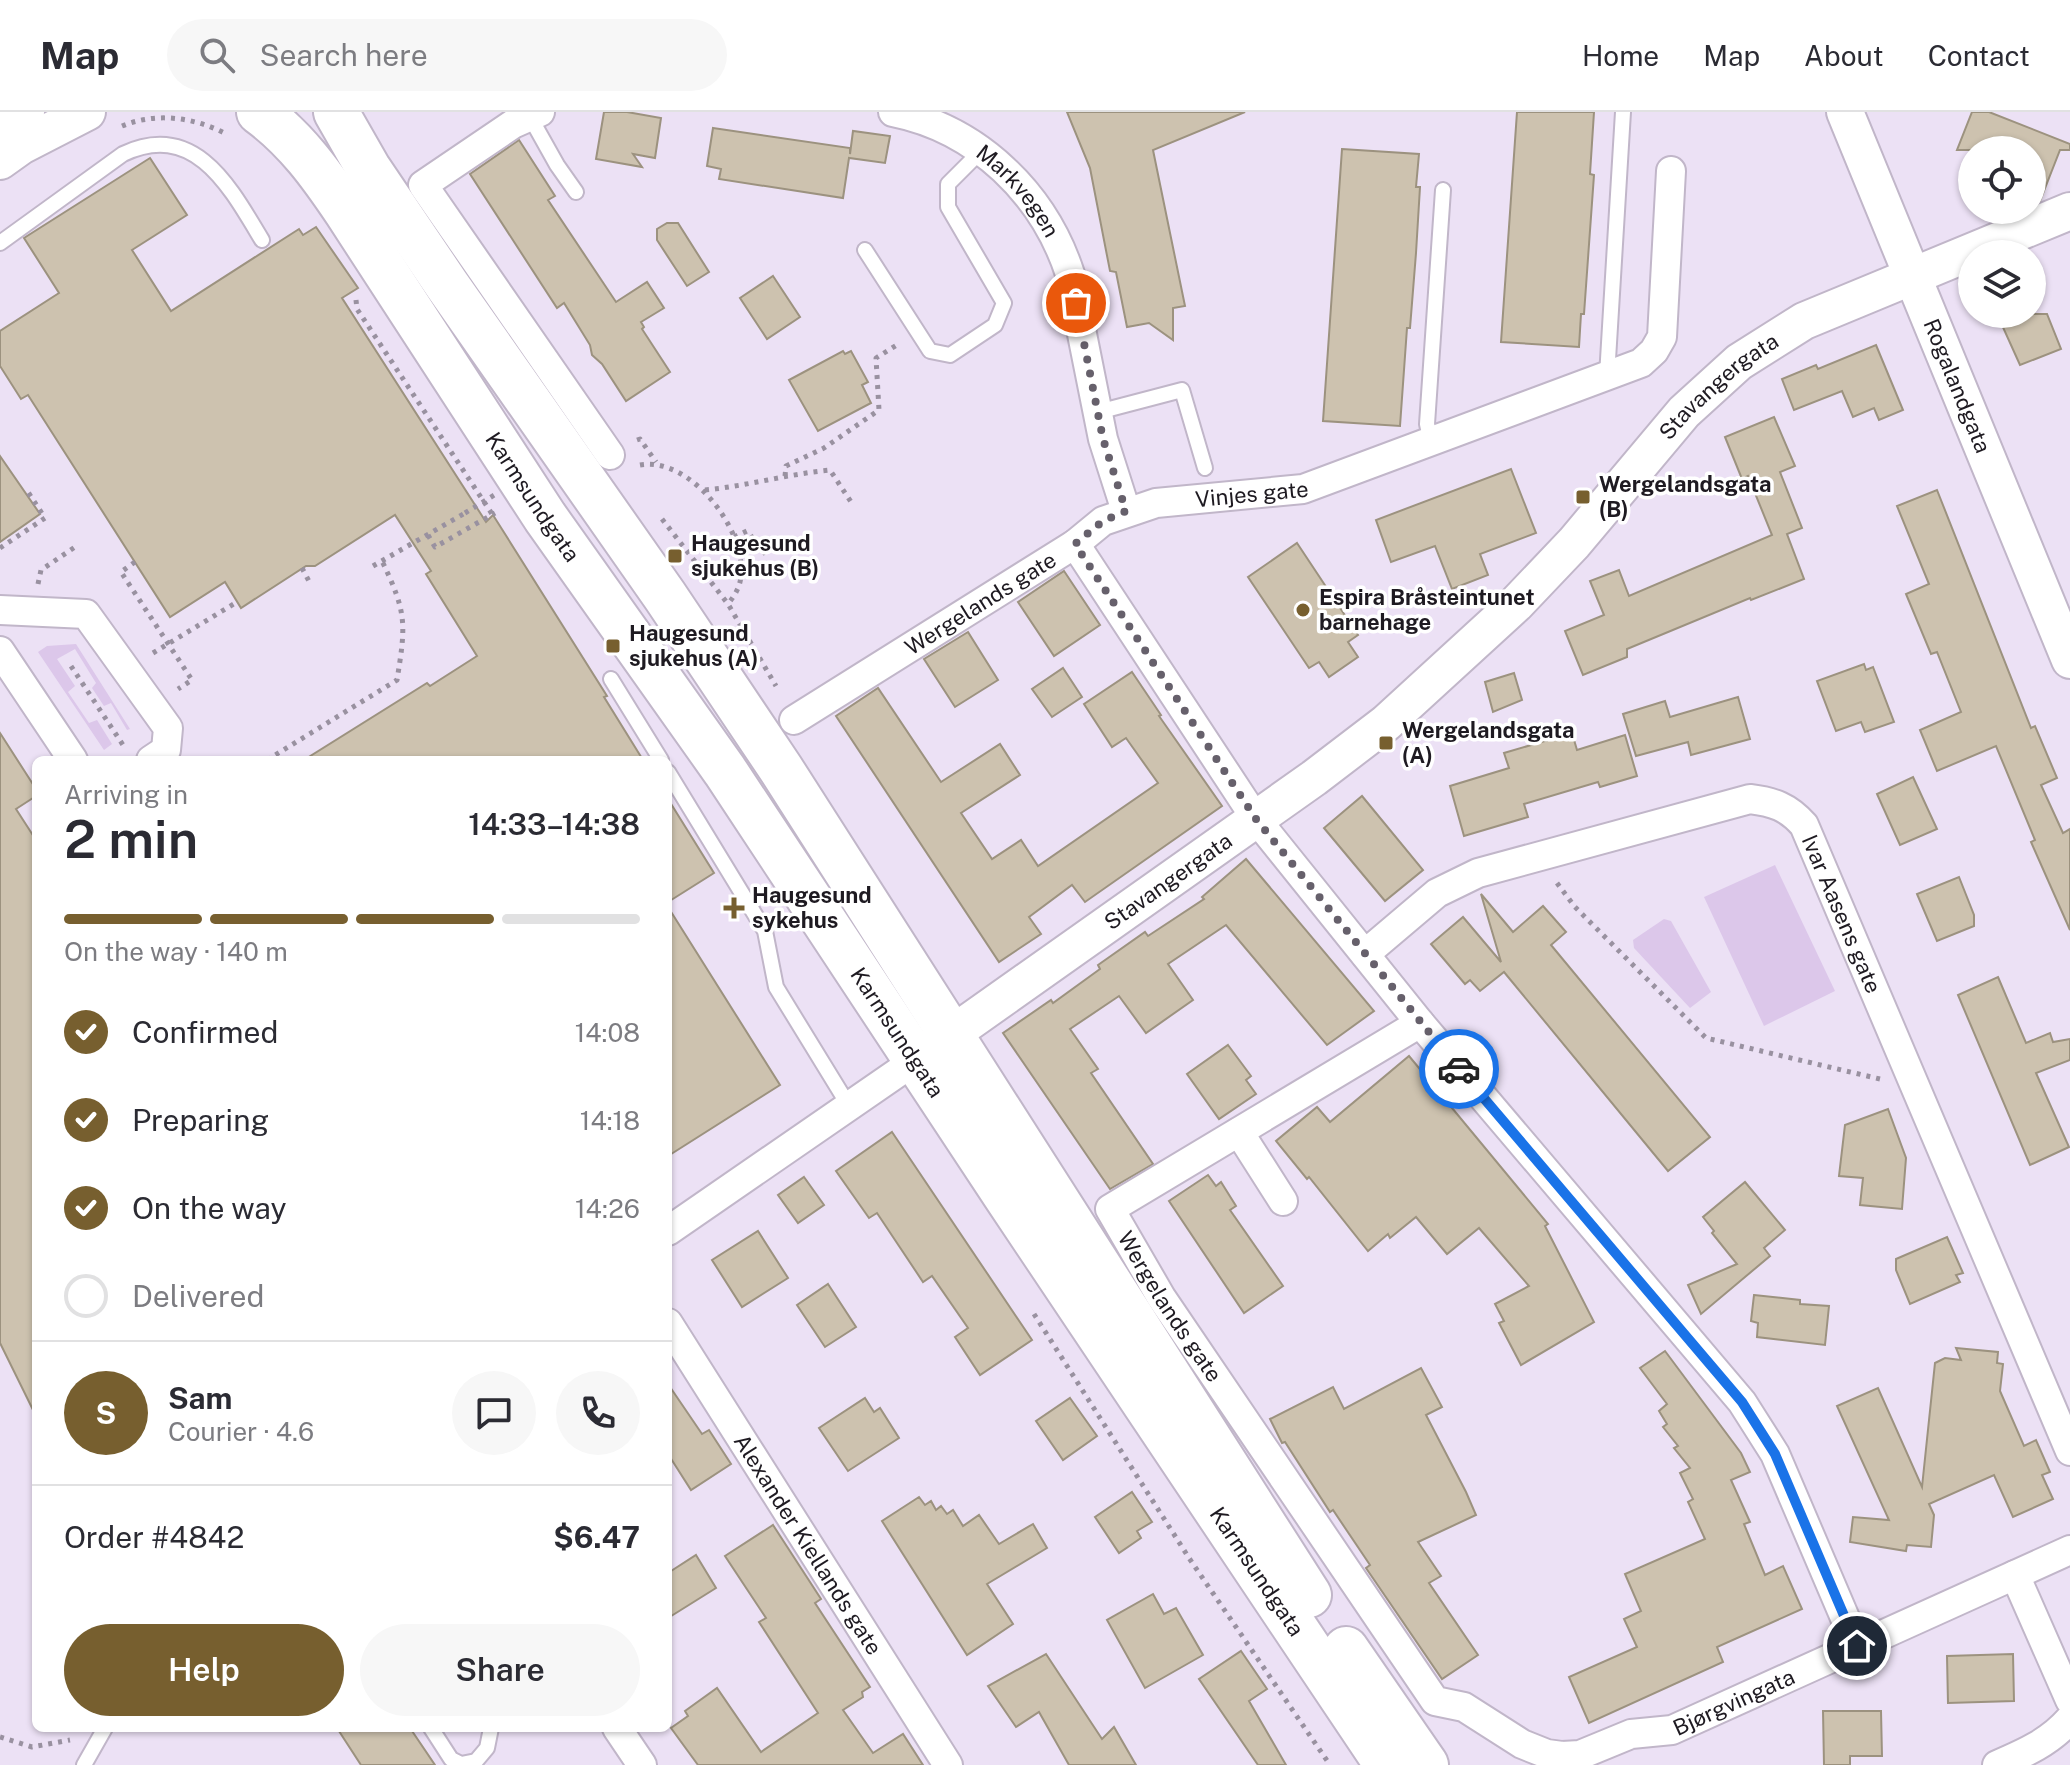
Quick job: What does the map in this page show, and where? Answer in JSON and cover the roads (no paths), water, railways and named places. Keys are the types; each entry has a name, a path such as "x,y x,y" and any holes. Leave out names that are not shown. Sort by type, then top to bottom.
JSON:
{"main road":[{"name":"Karmsundgata","path":"336,112 368,168 438,272 665,596 772,756 933,1048 1387,1765"},
{"name":"Karmsundgata","path":"244,124 279,127 313,162 545,517 725,771 933,1048 1426,1765"}],"street":[{"path":"0,128 26,112"},
{"name":"Markvegen","path":"893,112 937,124 981,151 1017,181 1049,225 1062,249 1070,274 1103,439 1126,511"},
{"name":"Rogalandgata","path":"1845,112 2070,660"},
{"path":"523,116 423,185 620,461"},
{"path":"0,161 21,146 98,122"},
{"name":"Vinjes gate","path":"1075,544 1103,521 1126,511 1189,499 1243,497 1303,489 1641,363 1654,351 1662,337 1671,171"},
{"name":"Stavangergata","path":"672,1228 933,1048 1386,723 1455,663 1574,543 1684,412 1739,362 1804,321 2070,211"},
{"name":"Wergelands gate","path":"794,720 1075,544 1256,819 1420,1023 1742,1402 1775,1454 1857,1646"},
{"path":"0,610 86,614 168,728 166,750 140,756"},
{"path":"0,651 70,756"},
{"name":"Ivar Aasens gate","path":"1365,954 1437,893 1478,873 1750,799 1772,802 1792,811 1804,825 2070,1451"},
{"name":"Wergelands gate","path":"1420,1023 1110,1209 1161,1297 1435,1701"},
{"path":"1239,1132 1283,1201"},
{"name":"Alexander Kiellands gate","path":"672,1329 948,1765"},
{"name":"Bjørgvingata","path":"1435,1701 1464,1707 1522,1744 1547,1754 1580,1755 1631,1734 1672,1730 2070,1550"},
{"path":"2015,1575 2070,1700"},
{"path":"1997,1765 2032,1751 2057,1734 2070,1719"},
{"path":"620,1732 642,1765"}],"lane":[{"path":"1607,377 1623,112"},
{"path":"523,116 576,192"},
{"path":"0,243 123,154 156,143 175,146 196,155 217,171 262,240"},
{"path":"865,250 930,351 950,355 995,325 1004,303 948,207 948,184 981,151"},
{"path":"1431,443 1427,424 1443,190"},
{"path":"1098,412 1182,390 1205,468"},
{"path":"611,679 659,756"},
{"path":"672,779 765,931 776,987 849,1106"},
{"path":"84,1765 103,1732"},
{"path":"434,1732 451,1759 461,1764 476,1761 487,1748 490,1732"}],"place":[{"name":"Wergelandsgata (B)","path":"1583,497"},
{"name":"Haugesund sjukehus (B)","path":"675,556"},
{"name":"Espira Bråsteintunet barnehage","path":"1303,610"},
{"name":"Haugesund sjukehus (A)","path":"613,646"},
{"name":"Wergelandsgata (A)","path":"1386,743"},
{"name":"Haugesund sykehus","path":"734,908"}]}
